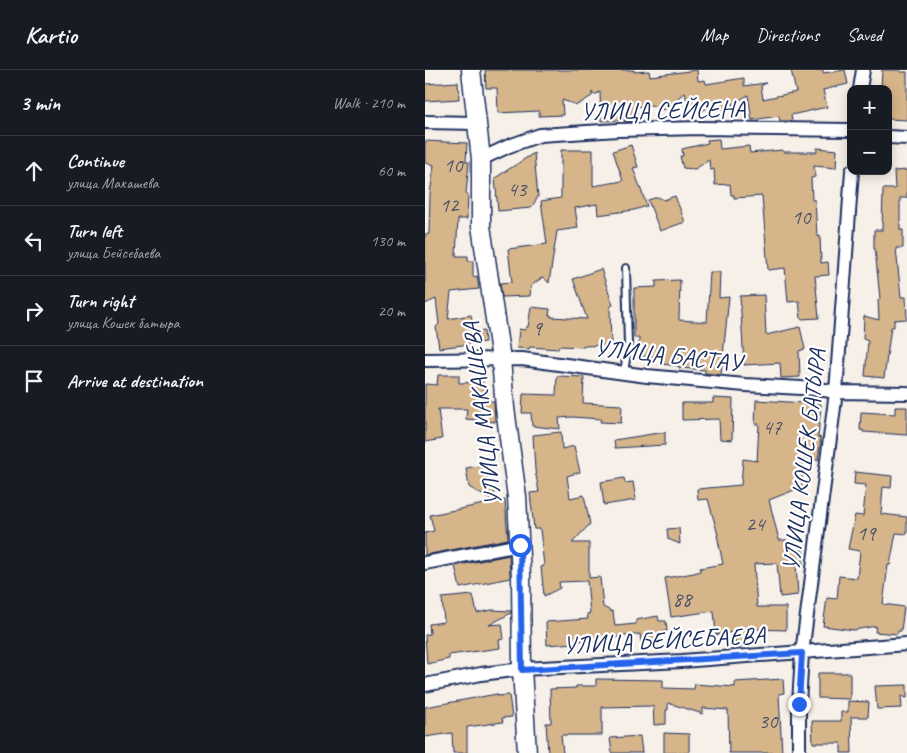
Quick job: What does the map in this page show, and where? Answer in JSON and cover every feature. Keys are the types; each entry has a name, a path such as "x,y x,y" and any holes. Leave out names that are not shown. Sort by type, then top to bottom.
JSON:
{"street":[{"name":"УЛИЦА МАКАШЕВА","path":"471,70 481,159 481,226 501,359 505,408 517,496 520,545 522,670 527,753"},
{"path":"861,85 863,70"},
{"path":"425,122 476,123"},
{"name":"УЛИЦА СЕЙСЕНА","path":"481,159 526,139 550,134 709,128 847,130"},
{"path":"892,137 907,138"},
{"name":"УЛИЦА КОШЕК БАТЫРА","path":"799,753 802,653 836,392 852,175"},
{"name":"УЛИЦА БАСТАУ","path":"425,360 501,359 547,362 624,373 745,385 819,389 836,392 907,393"},
{"path":"425,564 520,545"},
{"name":"УЛИЦА БЕЙСЕБАЕВА","path":"425,685 481,674 522,670 802,653 907,644"}],"lane":[{"path":"624,373 628,345 626,268"}],"building":[{"path":"485,70 634,70 634,72 649,71 650,76 697,70 698,81 705,80 706,84 744,78 744,86 766,83 761,86 763,99 796,92 791,70 823,70 823,73 845,70 848,84 823,90 827,107 791,115 792,120 789,121 780,121 779,116 752,120 748,95 725,109 709,107 700,112 688,108 685,92 664,110 651,105 636,107 637,121 625,122 625,120 601,121 600,92 594,95 592,92 592,96 577,105 562,100 563,115 539,116 539,111 498,113 497,88 486,88"},
{"path":"882,70 907,72 907,120 892,119 892,85 881,85"},
{"path":"458,82 459,99 425,101 425,84"},
{"path":"719,139 720,149 749,146 750,153 783,150 783,152 817,152 817,148 837,150 836,168 814,166 815,177 811,178 812,200 815,200 817,236 820,236 821,263 828,262 829,275 815,276 819,318 801,319 799,301 788,302 785,268 768,270 762,196 734,198 734,195 731,195 730,184 715,185 714,169 710,170 709,160 695,169 683,168 680,156 683,156 682,149 708,143 707,140"},
{"path":"425,141 467,143 466,162 469,162 466,194 468,194 467,219 458,219 456,256 468,256 468,261 473,261 473,277 477,276 479,289 451,292 448,319 471,315 474,332 484,331 485,342 439,348 436,327 439,324 436,299 425,304 425,234 429,234 430,194 434,165 425,163"},
{"path":"631,145 638,167 633,168 647,206 634,210 598,215 597,204 575,208 578,228 557,231 549,283 543,277 531,286 530,296 502,297 500,283 512,282 508,249 547,244 541,201 561,198 561,150 593,150 593,186 623,181 613,151"},
{"path":"534,153 538,197 531,208 498,211 495,178"},
{"path":"907,170 907,198 900,198 900,230 903,230 903,248 896,248 901,297 906,297 907,319 894,320 894,327 891,327 884,378 865,376 868,341 863,339 864,316 879,320 878,300 880,299 874,249 874,230 882,230 883,189 895,189 894,171"},
{"path":"675,196 685,222 660,231 648,200 658,197 664,200"},
{"path":"601,269 613,305 610,307 611,345 559,346 558,349 517,348 519,329 525,330 528,327 531,307 550,309 549,315 551,317 587,319 573,279"},
{"path":"710,272 720,272 719,298 729,297 721,375 705,373 705,370 679,368 679,366 661,364 662,357 639,356 639,338 634,338 634,288 656,287 656,281 680,280 679,320 707,322"},
{"path":"764,295 766,335 800,327 805,349 799,351 800,377 781,378 780,363 744,365 740,296"},
{"path":"438,375 459,375 459,383 483,382 484,401 494,401 495,422 466,419 467,409 438,409 442,439 425,442 425,384 437,385"},
{"path":"557,376 584,377 583,403 622,405 621,423 600,422 601,419 572,417 559,418 560,429 532,426 531,413 522,413 523,394 556,395"},
{"path":"713,398 733,399 732,440 720,439 719,419 682,420 682,403 713,403"},
{"path":"756,400 821,404 818,437 821,438 818,460 803,459 802,487 769,500 779,540 787,540 788,550 803,549 803,564 796,564 798,595 780,597 777,563 754,564 757,607 786,607 786,630 752,629 752,640 750,643 736,648 734,632 716,635 714,611 671,617 665,578 694,573 700,571 700,568 723,564 718,535 708,499 698,500 697,489 741,485 743,459 757,461 759,424 755,424"},
{"path":"895,407 907,407 907,435 863,432 863,430 860,430 861,412 895,414"},
{"path":"561,432 562,449 574,446 580,472 567,476 570,498 584,495 590,524 572,543 589,543 589,578 600,577 603,607 613,612 615,626 636,624 636,620 658,616 659,621 666,621 667,631 660,632 661,640 641,642 640,634 611,638 612,643 595,646 593,636 575,643 547,645 546,622 588,619 587,614 590,613 587,581 559,582 560,588 544,596 541,567 544,566 540,529 534,529 530,493 539,492 535,470 533,435"},
{"path":"665,432 665,445 615,448 614,440"},
{"path":"490,464 496,502 505,500 508,539 425,555 425,533 434,531 430,515 494,502 469,487 466,468"},
{"path":"855,472 892,476 891,488 883,487 881,514 907,517 907,534 896,533 890,565 888,565 883,604 904,607 901,631 898,631 897,634 875,632 876,626 854,630 823,626 827,598 837,599 839,576 857,578 860,551 848,549 855,515 863,516 866,485 854,484"},
{"path":"624,478 625,483 633,482 636,500 604,505 601,482"},
{"path":"679,528 680,544 668,539 667,529"},
{"path":"509,555 510,578 460,588 455,566"},
{"path":"473,595 477,613 492,610 511,611 511,613 489,625 502,624 504,639 499,640 500,648 449,655 449,659 427,664 425,635 430,634 429,624 444,622 442,598"},
{"path":"818,673 850,673 850,699 818,698"},
{"path":"596,679 663,680 663,688 694,689 695,684 735,687 735,682 783,679 784,693 779,694 782,753 729,753 728,710 703,708 703,714 668,703 666,724 654,725 653,706 602,707 602,735 561,735 563,753 548,753 546,723 551,723 550,689 596,686"},
{"path":"907,685 907,698 901,696 902,708 877,709 875,686"},
{"path":"497,694 497,696 509,695 512,717 502,718 503,722 467,727 467,753 453,753 452,733 425,737 425,707"},
{"path":"848,701 869,702 868,717 851,717 852,753 841,753 841,743 813,743 812,721 841,721 841,712 848,712"},
{"path":"664,733 689,734 689,753 664,753"},
{"path":"640,736 642,753 612,753 610,738"}],"route":[{"path":"520,545 522,670 802,653 799,704"}]}
